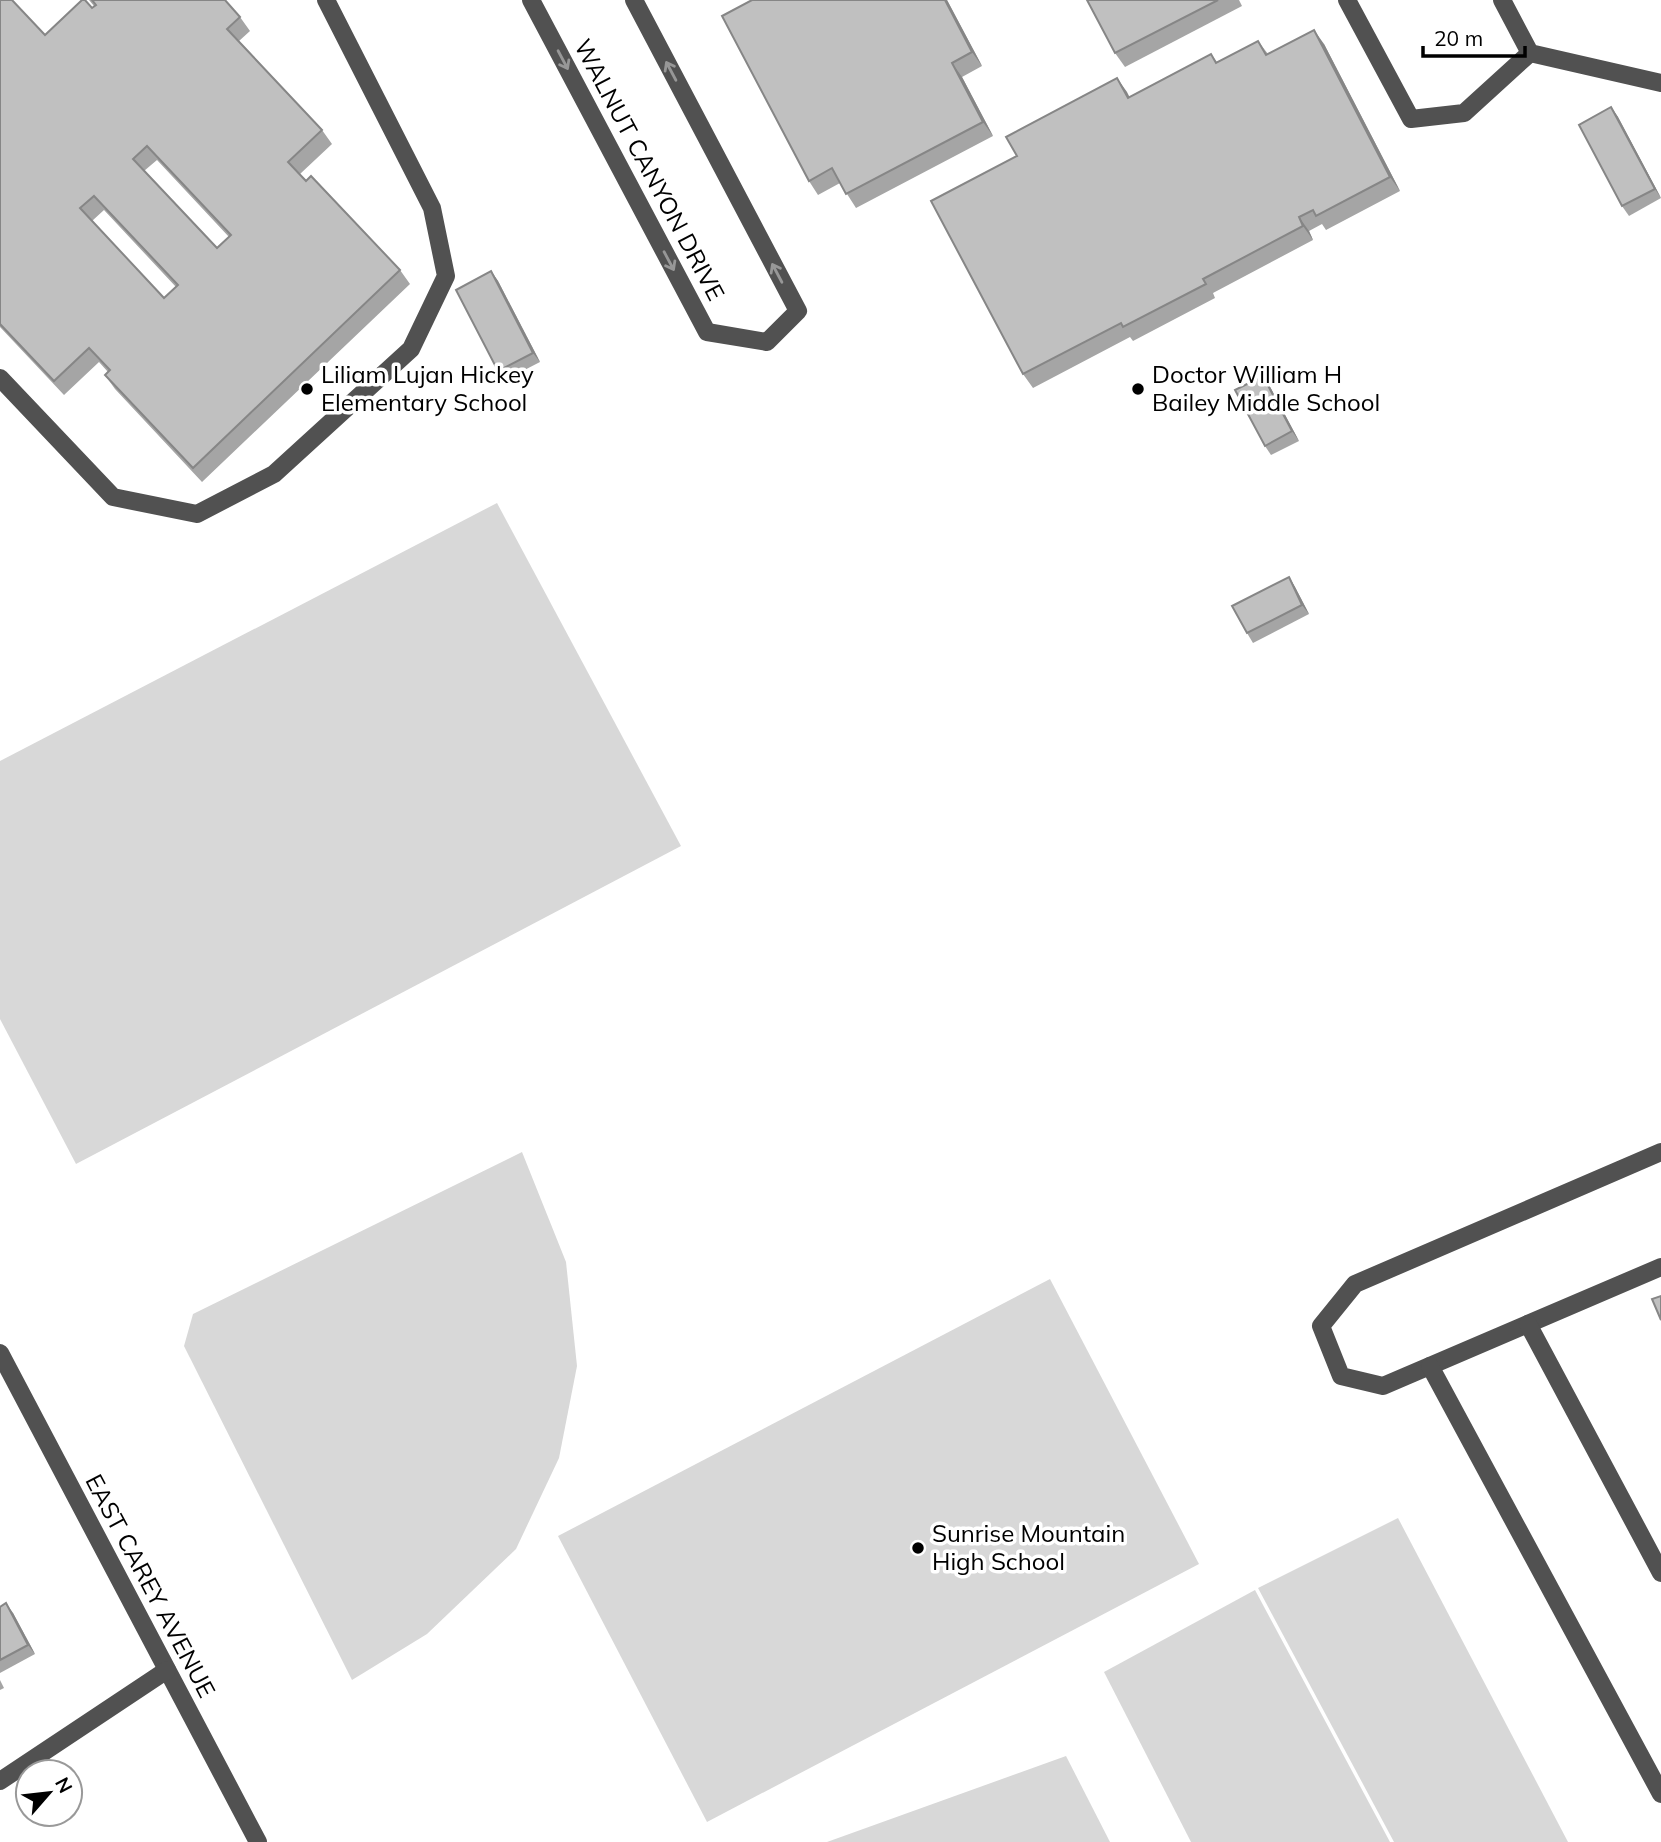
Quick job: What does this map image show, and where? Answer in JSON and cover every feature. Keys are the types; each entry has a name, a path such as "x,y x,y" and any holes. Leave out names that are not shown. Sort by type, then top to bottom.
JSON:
{"street":[{"path":"0,378 113,497 197,514 274,474 411,349 446,275 432,208 326,0"},
{"name":"WALNUT CANYON DRIVE","path":"531,0 707,332 767,342 797,311 634,0"},
{"path":"1347,0 1411,119 1464,113 1531,53"},
{"path":"1502,0 1531,53 1661,83"},
{"path":"1661,1152 1355,1284 1321,1326 1341,1376 1383,1386 1661,1267"},
{"path":"1528,1324 1661,1573"},
{"name":"EAST CAREY AVENUE","path":"0,1353 258,1842"},
{"path":"1430,1366 1661,1794"},
{"path":"0,1781 167,1670"}],"shaded area":[{"path":"497,503 681,846 76,1164 0,1019 0,761"},
{"path":"522,1152 566,1262 577,1366 559,1458 516,1549 427,1634 352,1680 184,1346 193,1314"},
{"path":"1050,1279 1199,1564 707,1822 558,1536"},
{"path":"1398,1518 1568,1842 1394,1842 1258,1588"},
{"path":"1255,1590 1390,1842 1191,1842 1104,1672"},
{"path":"1066,1756 1110,1842 827,1842"}],"building":[{"path":"0,0 12,0 45,35 82,0 92,8 96,5 92,0 225,0 240,17 227,29 322,130 288,162 306,181 311,176 400,270 193,468 105,375 110,370 89,348 54,381 0,324","holes":["147,146 231,235 217,248 133,159","94,196 178,285 164,298 80,208"]},
{"path":"752,0 945,0 972,52 952,63 983,122 846,194 832,168 809,181 722,16"},
{"path":"1087,0 1218,0 1115,53"},
{"path":"1314,30 1390,177 1316,216 1313,210 1299,217 1303,226 1203,279 1206,284 1123,327 1121,323 1023,374 931,201 1017,156 1006,137 1117,78 1128,98 1211,54 1216,63 1258,41 1266,55"},
{"path":"1611,107 1655,189 1622,206 1579,125"},
{"path":"491,271 533,353 498,371 456,290"},
{"path":"1263,376 1292,431 1265,446 1235,390"},
{"path":"1289,577 1302,605 1247,633 1232,606"},
{"path":"1661,1296 1661,1320 1652,1299"},
{"path":"6,1603 28,1645 0,1660 0,1607"}],"place":[{"name":"Liliam Lujan Hickey Elementary School","path":"307,389"},
{"name":"Doctor William H Bailey Middle School","path":"1138,389"},
{"name":"Sunrise Mountain High School","path":"918,1548"}]}
